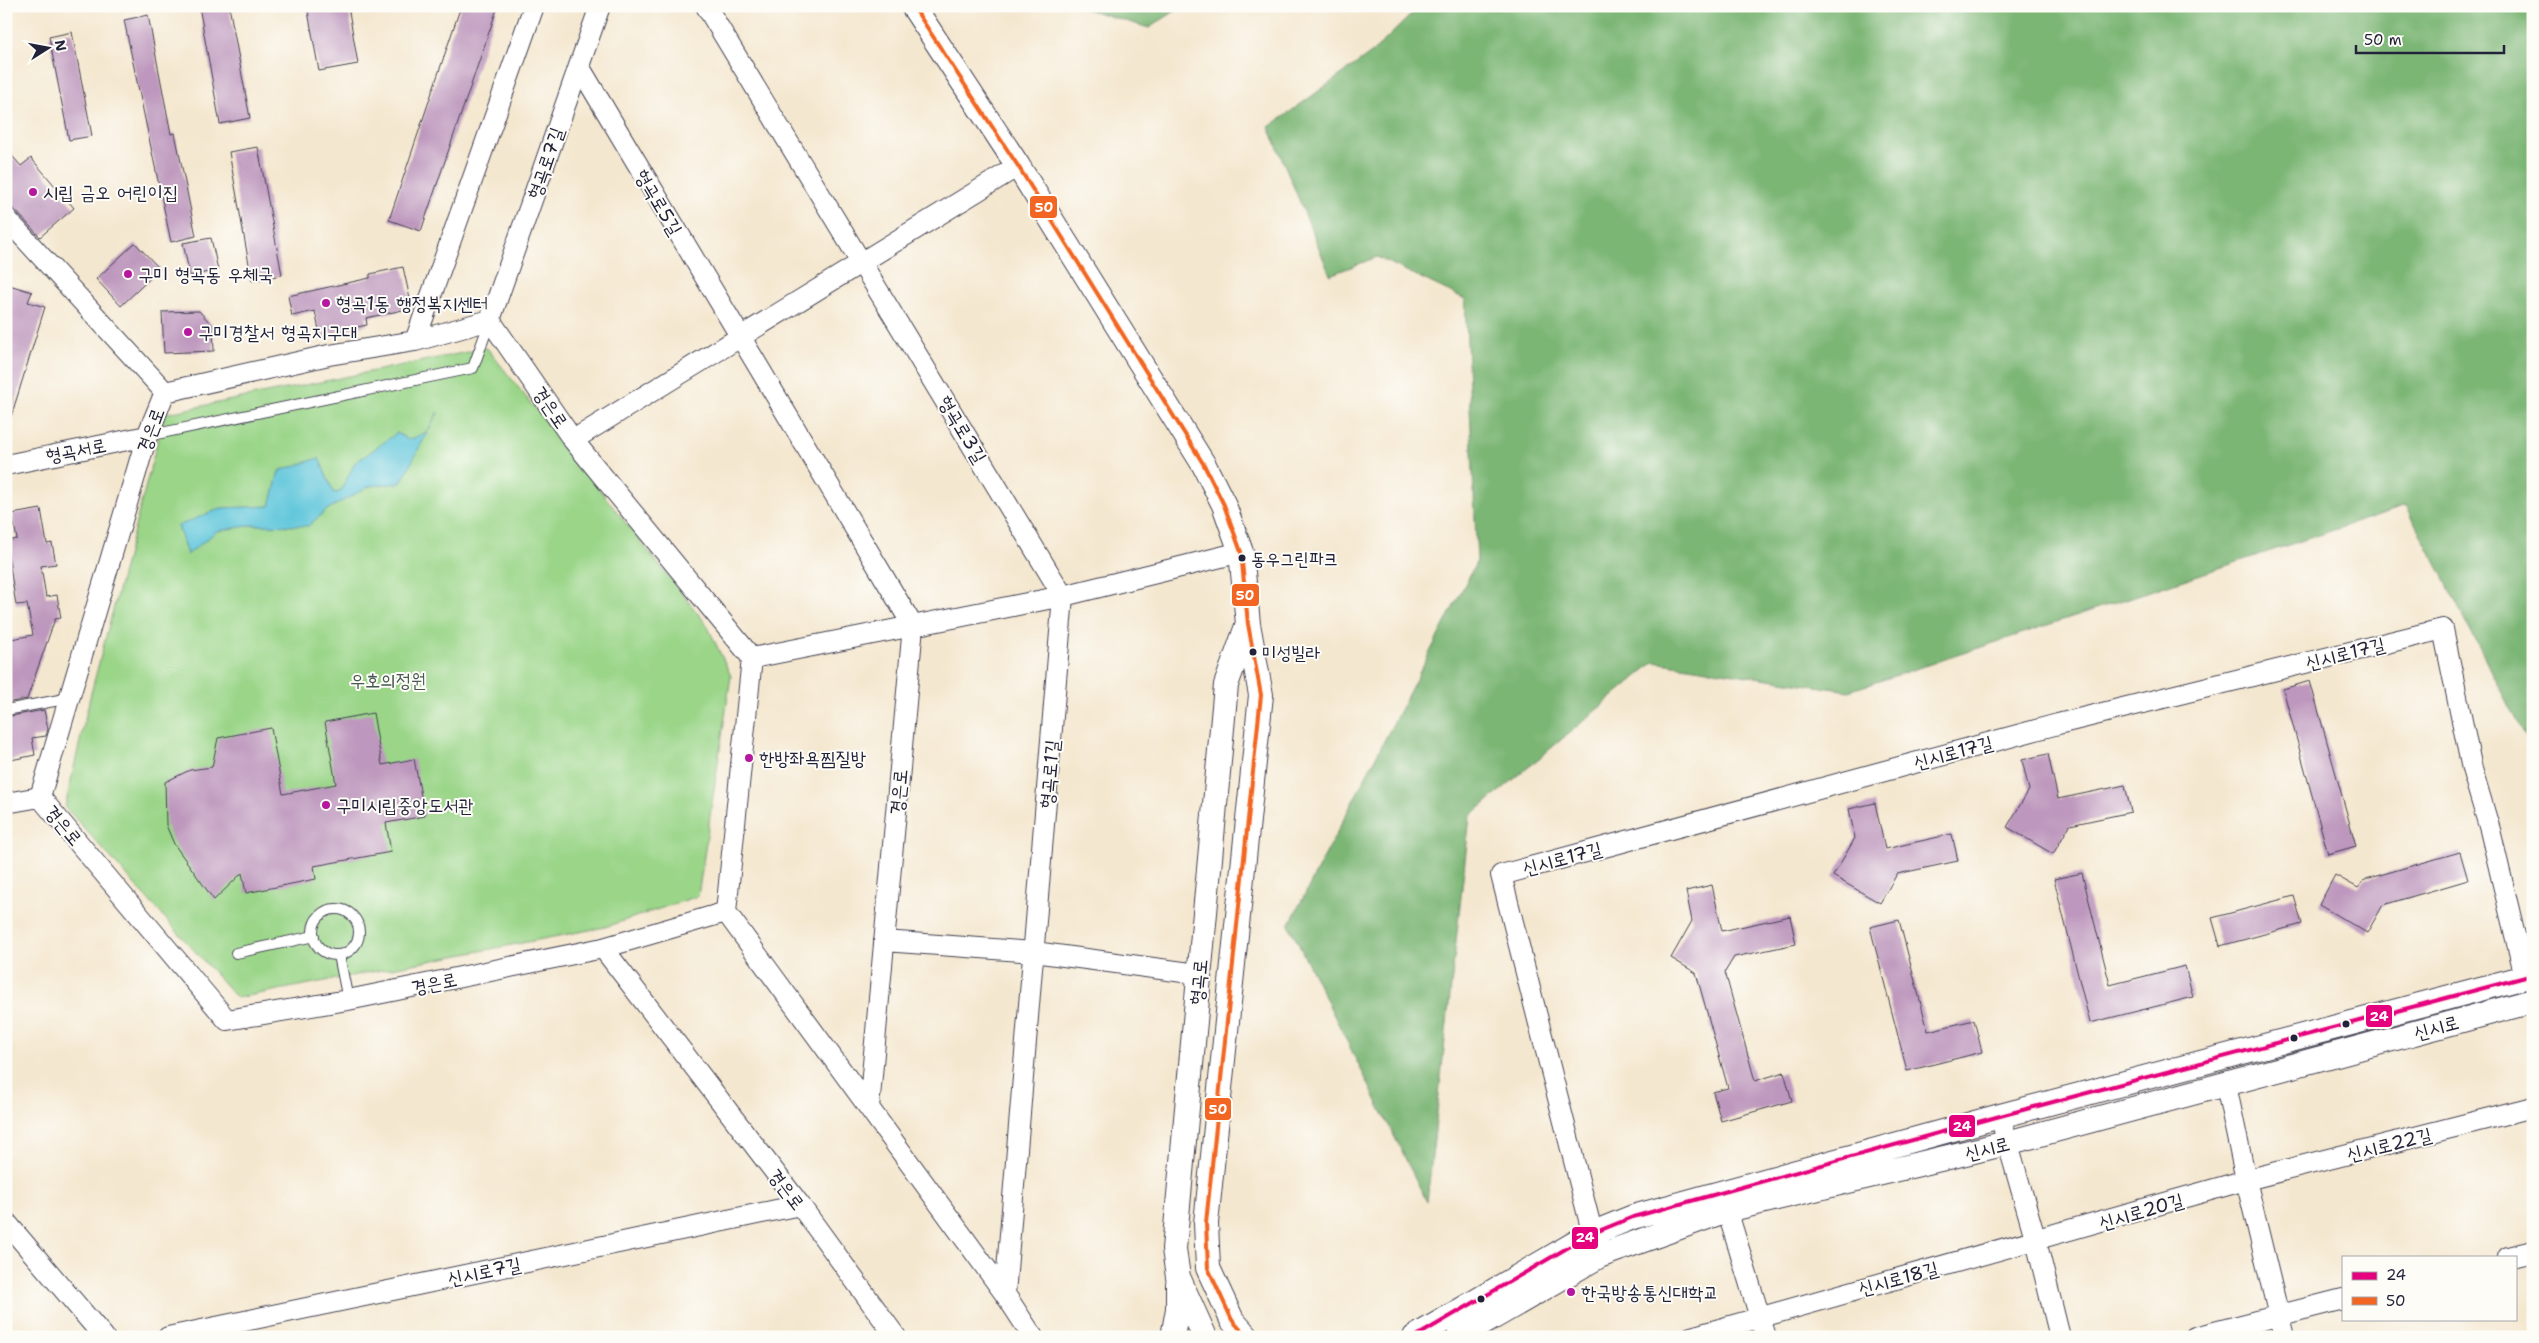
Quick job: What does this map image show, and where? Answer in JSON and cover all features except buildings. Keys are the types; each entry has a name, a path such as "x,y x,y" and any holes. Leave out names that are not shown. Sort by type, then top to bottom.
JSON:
{"street":[{"path":"415,341 534,6"},
{"name":"형곡로7길","path":"490,320 600,6"},
{"path":"706,6 862,262"},
{"name":"형곡로","path":"913,6 1018,166 1204,465 1224,505 1241,552 1248,624 1261,695 1206,1223 1208,1268 1232,1320 1247,1337"},
{"name":"형곡로5길","path":"579,66 739,338"},
{"path":"573,440 1018,166"},
{"path":"6,218 164,392"},
{"name":"형곡로3길","path":"862,262 1064,596"},
{"name":"경은로","path":"726,912 603,948 348,1000 227,1020 40,797 146,436 164,392 329,355 415,341 490,320 573,440 752,658"},
{"path":"739,338 913,626"},
{"name":"형곡서로","path":"6,464 146,436"},
{"path":"1033,1337 1005,1294 726,912 752,658 1064,596 1241,552"},
{"name":"형곡로1길","path":"1034,952 1064,596"},
{"name":"형곡로","path":"1205,1337 1178,1277 1174,1249 1226,685 1248,624"},
{"name":"경은로","path":"869,1108 913,626"},
{"name":"신시로17길","path":"1599,1256 1591,1234 1501,875 2058,724 2443,629 2472,769 2529,976"},
{"path":"6,803 40,797"},
{"path":"884,941 1034,952 1198,974"},
{"name":"경은로","path":"603,948 800,1205 896,1337"},
{"path":"1005,1294 1034,952"},
{"name":"신시로","path":"1415,1337 1591,1234 1633,1217 2000,1116 2529,976"},
{"name":"신시로","path":"1466,1334 1599,1256 1727,1210 2007,1144 2532,1005"},
{"path":"2226,1085 2246,1180 2284,1337"},
{"name":"신시로22길","path":"2246,1180 2533,1107"},
{"path":"2000,1116 2036,1241 2060,1337"},
{"name":"신시로20길","path":"2036,1241 2246,1180"},
{"name":"신시로7길","path":"168,1337 800,1205"},
{"path":"1727,1210 1766,1337"},
{"path":"6,1222 104,1337"},
{"name":"신시로18길","path":"1692,1337 1761,1316 2036,1241"},
{"path":"2512,1256 2533,1250"},
{"path":"1173,1337 1178,1309 1178,1277"},
{"path":"2195,1337 2342,1299"}],"lane":[{"path":"146,436 473,368 490,320"},
{"path":"6,710 70,698"},
{"path":"337,908 351,914 356,920 359,934 353,948 340,955 324,952 319,947 314,936 314,925 322,913 337,908"},
{"path":"236,953 314,936"},
{"path":"340,955 348,1000"}],"green space":[{"path":"1076,6 1183,6 1149,28"},
{"path":"1420,6 2533,6 2533,751 2406,506 1849,691 1654,662 1470,816 1427,1202 1289,925 1477,561 1465,299 1377,257 1330,275 1269,127 1374,51"},
{"name":"우호의정원","path":"487,348 707,625 731,676 698,896 605,927 237,998 65,807 90,697 166,409 168,413"}],"water":[{"path":"438,412 401,483 370,486 328,509 308,526 253,525 217,531 187,555 178,526 221,508 270,506 279,471 319,458 334,493 340,492 355,463 397,433 409,440 427,432"}],"transit line":[{"name":"50","path":"913,6 1018,166 1204,465 1224,505 1241,552 1248,624 1261,695 1206,1223 1208,1268 1232,1320 1247,1337"},
{"name":"24","path":"1415,1337 1591,1234 1633,1217 2000,1116 2533,975"}],"place":[{"name":"시립 금오 어린이집","path":"33,192"},
{"name":"구미 형곡동 우체국","path":"128,274"},
{"name":"형곡1동 행정복지센터","path":"326,303"},
{"name":"구미경찰서 형곡지구대","path":"188,332"},
{"name":"동우그린파크","path":"1242,558"},
{"name":"미성빌라","path":"1253,652"},
{"name":"한방좌욕찜질방","path":"749,758"},
{"name":"구미시립중앙도서관","path":"326,805"},
{"name":"한국방송통신대학교","path":"1571,1292"}]}
